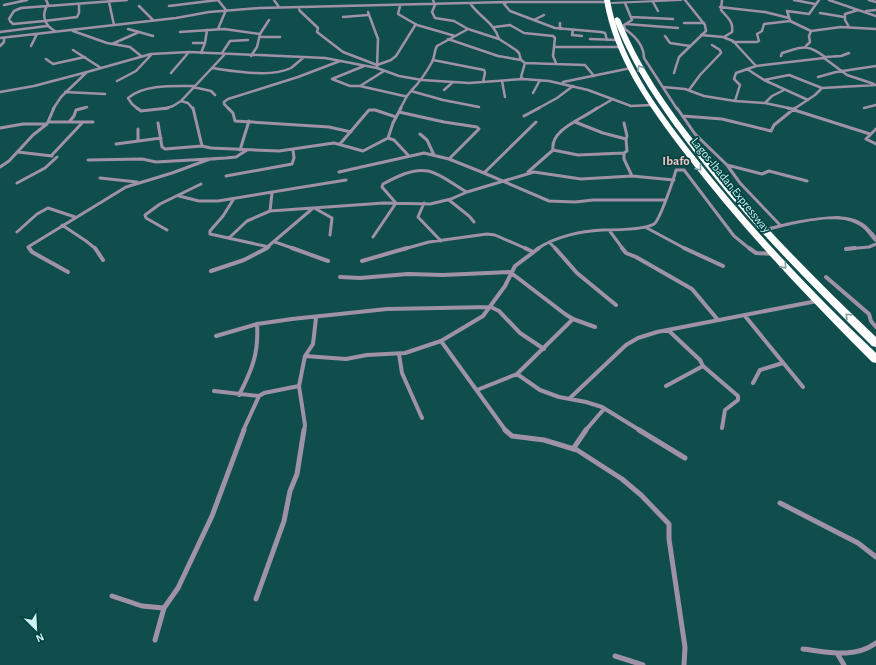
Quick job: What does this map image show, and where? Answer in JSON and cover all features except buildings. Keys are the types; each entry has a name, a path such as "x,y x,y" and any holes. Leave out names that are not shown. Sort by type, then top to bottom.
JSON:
{"highway":[{"name":"Lagos-Ibadan Expressway","path":"609,1 609,15 615,40 652,105 711,182 773,254 876,359"},
{"name":"Lagos-Ibadan Expressway","path":"609,1 620,29 659,100 706,163 764,230 819,288 876,343"}],"street":[{"path":"4,5 28,0"},
{"path":"46,26 44,21 45,8 48,4 46,0 50,0"},
{"path":"80,0 80,4 79,13 77,17 15,24 9,20 13,12 17,9 45,8 80,4 127,0"},
{"path":"168,6 218,0 226,10"},
{"path":"274,0 280,8"},
{"path":"433,0 435,5 432,12 435,18 454,21 468,29 499,39 516,50 519,53 521,60"},
{"path":"0,38 226,10 302,7 409,6 506,2 609,1 625,3 681,0"},
{"path":"674,73 679,57 706,31 704,23 685,0"},
{"path":"722,0 720,7 721,10 730,18 734,26 732,32 723,37"},
{"path":"794,0 816,4"},
{"path":"789,20 787,11 809,14 819,0"},
{"path":"829,0 876,16"},
{"path":"869,0 876,2"},
{"path":"111,1 112,20 114,25"},
{"path":"408,1 406,3 409,6"},
{"path":"652,1 658,11"},
{"path":"506,2 504,4 510,11 560,29 605,33 607,40"},
{"path":"470,3 474,10 490,21 495,27 499,39"},
{"path":"625,3 631,17 631,22 624,25 625,29 635,36 644,51 644,58 682,116 695,134 727,165 740,183 780,226"},
{"path":"139,6 152,20"},
{"path":"400,6 398,12 400,16 416,24 455,36"},
{"path":"302,7 299,8 300,11 318,28 317,32 343,52 384,71 399,76 422,80 453,82 483,82 523,79 540,80 573,86 631,106 652,105"},
{"path":"720,7 765,12 789,20 811,31 849,27 876,29"},
{"path":"218,29 226,10"},
{"path":"844,17 845,14 859,10"},
{"path":"863,11 876,10"},
{"path":"342,17 368,13 377,38 377,67"},
{"path":"820,13 844,17"},
{"path":"534,20 544,15"},
{"path":"631,17 673,19"},
{"path":"844,17 849,27"},
{"path":"251,56 257,47 260,36 269,20"},
{"path":"733,42 755,43 759,41 757,34 762,30 764,24 789,20"},
{"path":"560,23 560,29"},
{"path":"684,23 704,23"},
{"path":"0,92 34,86 151,54 189,52 251,56 325,58 364,66 377,67 396,56 416,24"},
{"path":"626,24 678,28"},
{"path":"0,32 46,26 56,31"},
{"path":"495,27 510,26 530,34 553,36 555,38 553,45 553,56 556,64"},
{"path":"128,29 153,36"},
{"path":"180,32 218,29 260,36 280,37"},
{"path":"158,123 162,147 165,149 202,146 240,150 293,150 318,145 340,144 363,151 388,138 393,123 407,96 422,80 423,74 433,60 435,49 448,39 468,29"},
{"path":"72,30 111,44 130,48 141,56"},
{"path":"200,53 205,43 206,30"},
{"path":"573,30 572,35 582,36"},
{"path":"781,56 782,53 794,48 806,46 810,42 809,36 811,31"},
{"path":"111,44 139,32"},
{"path":"31,46 37,34"},
{"path":"701,35 723,37 733,42 756,66"},
{"path":"664,36 670,43 690,46"},
{"path":"0,46 4,42 4,38"},
{"path":"448,39 498,56 521,60 525,63 587,66 594,76"},
{"path":"590,39 615,40"},
{"path":"215,95 211,91 194,87 144,90 133,93 128,98 132,104 141,111 178,104 181,101 194,87 212,68 230,41 248,40"},
{"path":"193,44 205,43"},
{"path":"689,90 700,75 721,53 720,50 712,45"},
{"path":"806,46 843,72 876,85"},
{"path":"554,47 619,47"},
{"path":"72,50 101,68"},
{"path":"171,73 189,52"},
{"path":"735,101 740,85 734,79 734,75 736,73 756,66 841,56 849,53"},
{"path":"117,81 136,71 151,54"},
{"path":"46,59 53,64 85,57"},
{"path":"212,68 232,72 277,73 289,69 303,57"},
{"path":"433,60 484,70 483,82"},
{"path":"341,61 224,102 225,107 233,113 235,121 329,127 351,132"},
{"path":"523,79 521,77 525,63"},
{"path":"364,66 332,79 350,86 360,86 407,96"},
{"path":"818,77 828,73 876,66"},
{"path":"561,83 631,68"},
{"path":"747,69 764,80 808,100"},
{"path":"360,86 384,71"},
{"path":"0,167 9,162 33,135 48,123 49,117 56,103 65,92 87,72"},
{"path":"764,80 789,75 822,88 876,85"},
{"path":"533,93 540,80"},
{"path":"648,81 658,80"},
{"path":"502,81 505,97"},
{"path":"444,90 453,82"},
{"path":"524,116 557,98 573,86"},
{"path":"663,87 689,90 704,96 735,101 765,103 813,114 824,120 870,134"},
{"path":"682,116 722,119 769,131 772,130 774,125 822,88"},
{"path":"765,103 772,96 784,90"},
{"path":"411,91 442,100 479,107"},
{"path":"65,92 105,94"},
{"path":"527,173 553,150 553,143 560,132 587,115 602,103 613,99"},
{"path":"181,101 188,102 193,107 202,146"},
{"path":"864,108 876,105"},
{"path":"68,122 74,116 76,110 87,107"},
{"path":"340,144 369,110 396,117"},
{"path":"399,112 444,122 477,127 479,129 449,159"},
{"path":"240,150 249,121"},
{"path":"1,127 23,124 94,122"},
{"path":"484,173 536,122"},
{"path":"575,122 603,133 626,139"},
{"path":"51,156 82,123"},
{"path":"624,123 627,136 627,151 624,153 624,158 632,176"},
{"path":"138,129 138,141"},
{"path":"876,129 866,140 876,144"},
{"path":"420,134 427,140 434,155"},
{"path":"116,144 161,138"},
{"path":"388,138 394,140 408,155"},
{"path":"88,160 142,159 156,162 236,157 247,150"},
{"path":"226,176 292,164 294,158 293,150"},
{"path":"553,150 578,155 624,153"},
{"path":"17,183 45,168 57,157 18,152"},
{"path":"339,172 408,155 424,153 449,159 549,201 575,202 593,200 665,200"},
{"path":"68,272 32,252 28,246 126,187 172,174 216,158"},
{"path":"727,165 762,174 769,171 807,181"},
{"path":"305,356 346,359 367,355 399,354 416,350 441,341 482,316 491,307 505,286 510,272 520,261 549,242 580,232 632,229 645,227 658,221 674,180 676,170 679,169 684,170 734,236 756,253 773,254"},
{"path":"396,203 394,198 382,187 383,184 400,176 423,171 430,172 466,192"},
{"path":"230,238 246,220 255,215 270,211 396,203 430,204 449,200 466,192 527,173 538,172 581,179 632,176 674,180"},
{"path":"100,178 139,183"},
{"path":"179,196 199,202 233,200 319,183 346,180"},
{"path":"166,230 146,218 145,215 160,204 201,184"},
{"path":"270,211 272,193"},
{"path":"233,200 223,216 210,231 210,234 269,246"},
{"path":"449,200 469,216 474,222"},
{"path":"373,237 396,203"},
{"path":"424,203 418,217 441,241"},
{"path":"17,232 37,214 48,208 75,217"},
{"path":"314,209 332,218 330,235"},
{"path":"210,271 241,260 269,246 297,221 314,209"},
{"path":"764,230 817,219 834,218 858,222 863,225 876,240"},
{"path":"62,225 83,238 96,249 97,255 103,260"},
{"path":"645,227 681,247 723,266"},
{"path":"609,230 626,253 636,257 692,289 718,320"},
{"path":"362,262 418,244 492,234 533,252"},
{"path":"275,242 328,261"},
{"path":"549,242 577,273 616,305"},
{"path":"846,249 869,247 876,244"},
{"path":"340,277 360,278 408,274 443,275 510,272 573,319 595,327"},
{"path":"826,277 869,314 871,321 876,327"},
{"path":"570,398 630,341 638,337 818,301"},
{"path":"216,336 257,324 387,310 491,307 499,311 520,333 544,349"},
{"path":"744,316 803,387"},
{"path":"256,598 284,521 290,491 297,474 305,425 299,386 305,356 313,344 316,318"},
{"path":"477,390 517,374 573,319"},
{"path":"239,395 252,372 257,357 259,341 257,324"},
{"path":"668,330 700,360 703,366 738,396 738,400 725,410 722,428"},
{"path":"441,341 507,432 512,436 544,440 573,448 622,479 641,495 669,524 669,539 685,647 684,665"},
{"path":"399,354 402,373 422,418"},
{"path":"753,383 760,370 783,363"},
{"path":"666,386 703,366"},
{"path":"517,374 540,390 559,397 570,398 604,408 637,430 685,458"},
{"path":"214,391 239,395 259,396 264,393 299,386"},
{"path":"155,640 164,608 178,588 212,516 245,426 259,396"},
{"path":"573,448 581,435 604,408"},
{"path":"780,503 858,543 876,557"},
{"path":"112,596 142,606 164,608"},
{"path":"803,649 837,653 852,653 871,648 876,643"},
{"path":"837,653 844,665"},
{"path":"616,656 643,665"}],"district":[{"name":"Ibafo","path":"676,160"}]}
